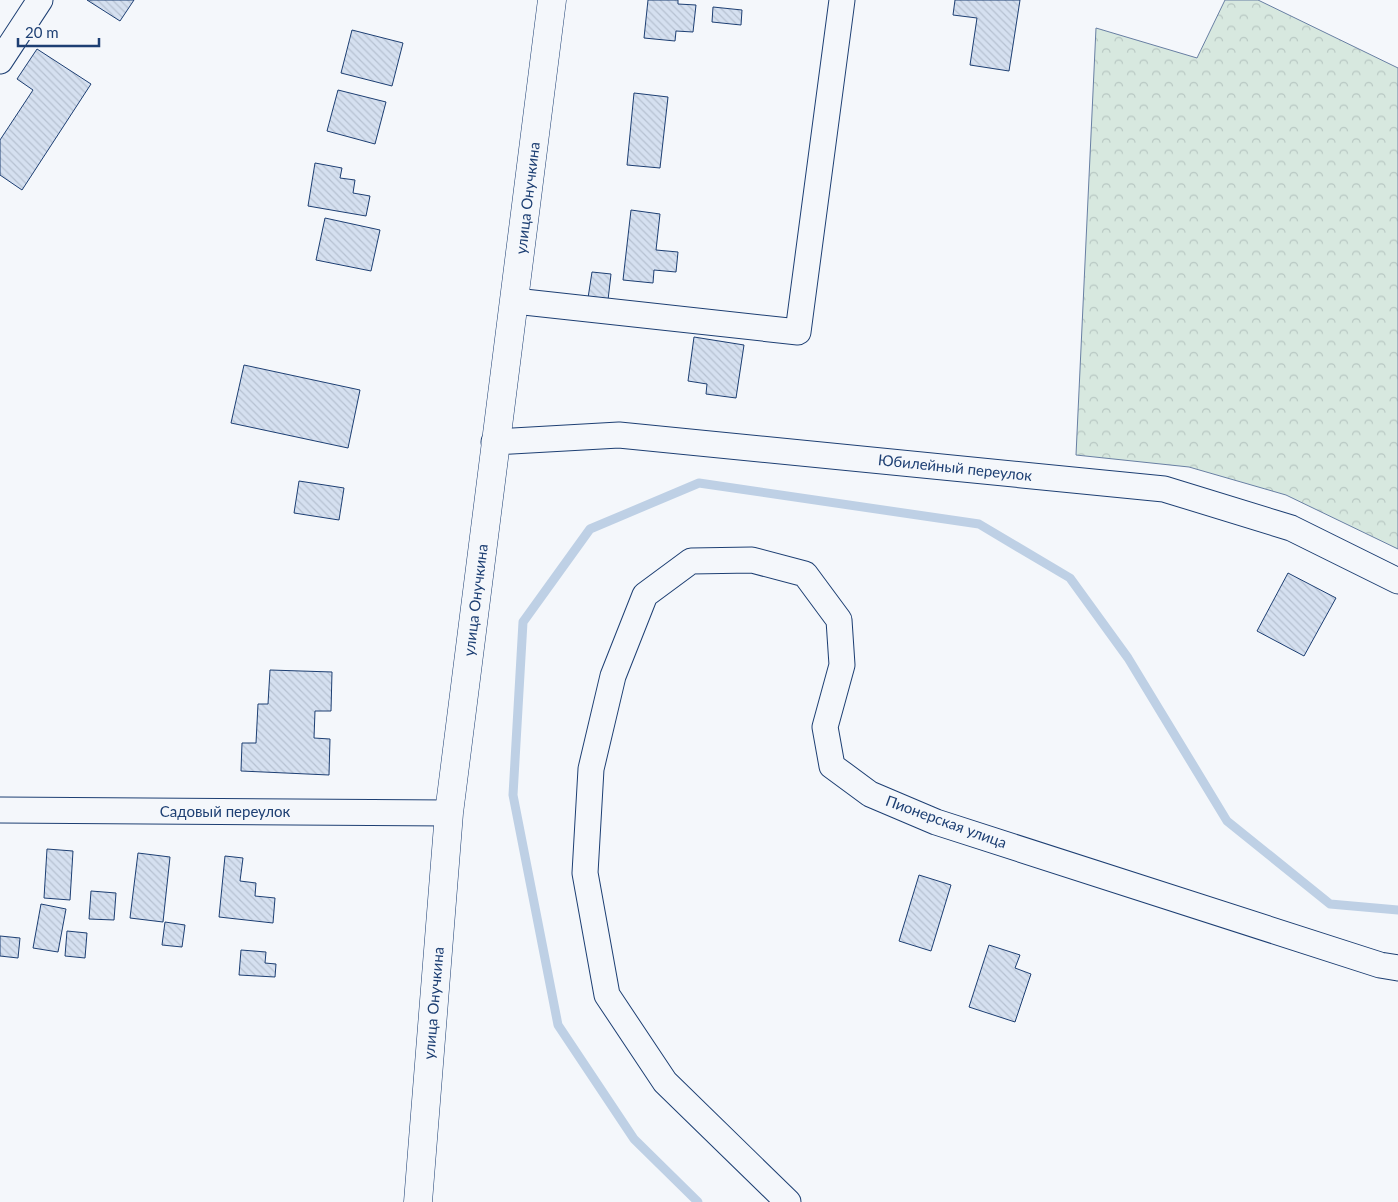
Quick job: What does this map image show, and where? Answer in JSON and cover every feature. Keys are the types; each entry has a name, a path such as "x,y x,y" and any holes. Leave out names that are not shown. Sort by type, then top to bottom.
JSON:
{"street":[{"path":"0,61 40,0"},
{"name":"улица Онучкина","path":"418,1202 449,813 492,480 494,442 515,301 552,0"},
{"path":"515,301 798,332 842,0"},
{"name":"Юбилейный переулок","path":"494,442 619,435 1164,488 1291,528 1398,581"},
{"name":"Пионерская улица","path":"788,1202 665,1082 607,995 584,873 590,769 613,676 645,595 691,561 752,560 805,574 840,620 842,665 825,727 832,766 870,794 936,822 1380,965 1398,968"},
{"name":"Садовый переулок","path":"0,810 449,813"}],"green space":[{"path":"1225,0 1258,0 1398,68 1398,549 1286,495 1189,467 1076,455 1096,28 1197,58"}],"building":[{"path":"87,0 134,0 120,21"},
{"path":"648,0 678,0 678,4 696,5 693,32 676,31 675,41 644,38"},
{"path":"955,0 1020,0 1009,71 970,65 977,18 953,15"},
{"path":"713,7 742,10 741,25 712,22"},
{"path":"352,30 403,43 392,86 341,73"},
{"path":"37,49 91,84 22,190 0,175 0,140 33,90 17,79"},
{"path":"338,90 386,102 375,144 327,131"},
{"path":"634,93 668,97 660,168 627,165"},
{"path":"315,163 342,168 340,178 355,180 353,193 370,196 366,216 308,206"},
{"path":"631,210 660,214 656,250 678,252 676,272 654,270 653,283 623,280"},
{"path":"325,218 380,230 371,271 316,260"},
{"path":"592,272 611,274 608,300 588,298"},
{"path":"694,337 744,345 736,398 706,394 707,384 688,381"},
{"path":"244,365 360,390 348,448 231,423"},
{"path":"299,481 344,488 339,520 294,513"},
{"path":"1288,573 1336,598 1304,656 1257,631"},
{"path":"270,670 332,672 331,711 315,711 314,738 330,739 329,775 241,771 242,743 256,743 258,704 268,704"},
{"path":"47,849 73,851 70,900 44,898"},
{"path":"138,853 170,857 163,922 130,918"},
{"path":"225,856 243,858 240,881 256,883 255,896 275,898 273,923 219,917"},
{"path":"919,875 951,885 931,951 899,941"},
{"path":"91,891 116,893 114,920 89,919"},
{"path":"41,904 66,909 58,952 33,948"},
{"path":"165,922 185,925 182,947 162,945"},
{"path":"67,931 87,933 85,958 65,956"},
{"path":"0,936 20,938 18,958 0,956"},
{"path":"989,945 1020,955 1015,968 1031,974 1015,1022 969,1007"},
{"path":"241,950 266,952 265,963 276,964 275,977 239,975"}],"waterway":[{"path":"698,1202 634,1139 558,1025 513,795 523,622 590,529 699,483 979,524 1070,578 1128,658 1227,821 1330,904 1398,910"}]}
